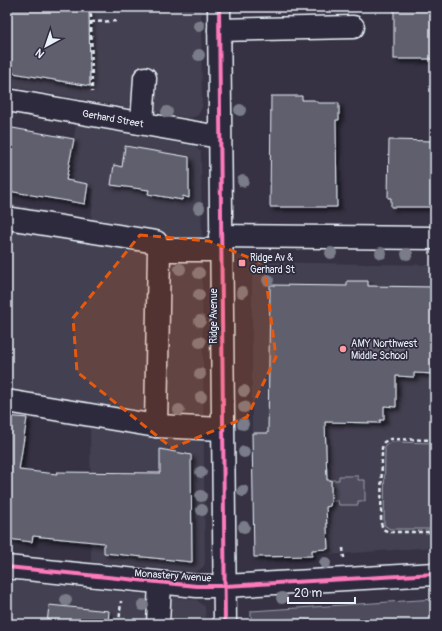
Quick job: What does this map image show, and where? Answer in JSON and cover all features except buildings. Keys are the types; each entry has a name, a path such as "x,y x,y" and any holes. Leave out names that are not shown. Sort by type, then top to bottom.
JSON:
{"street":[{"name":"Ridge Avenue","path":"219,7 224,624"},
{"path":"219,30 353,28"},
{"path":"142,123 145,78"},
{"name":"Gerhard Street","path":"7,100 219,137"},
{"path":"7,218 156,242 160,250 156,426"},
{"path":"160,250 221,243 435,238"},
{"path":"7,401 156,426 222,429"},
{"name":"Monastery Avenue","path":"7,567 160,583 224,586 435,574"},
{"path":"158,624 160,583"}],"path":[{"path":"91,7 92,94"},
{"path":"91,22 119,21"},
{"path":"435,440 390,439 384,442 382,448 381,515 382,526 389,532 435,532"},
{"path":"343,548 344,553"},
{"path":"119,624 121,599"},
{"path":"263,623 302,621 324,624"}],"highlighted area":[{"path":"140,235 209,241 264,264 276,357 247,417 172,448 77,372 73,318"}],"shaded area":[{"path":"7,7 201,7 202,107 200,112 197,116 189,118 7,86"},
{"path":"76,125 194,146 201,152 205,563 203,567 196,572 91,562 90,429 7,414 7,203 91,219 94,189 88,188 88,184 62,180 69,165"},
{"name":"AMY Northwest Middle School","path":"252,262 435,265 435,547 312,556 254,557"},
{"path":"391,442 435,443 435,529 390,529 384,525 385,446"},
{"path":"339,476 358,476 358,480 365,480 365,501 358,501 358,505 339,505 338,501 331,501 331,480 339,480"},
{"path":"7,580 197,600 205,607 206,624 7,624"},
{"path":"435,599 435,624 327,624 319,621 295,619 262,621 262,624 251,624 251,611"}],"cycle path":[{"path":"219,7 225,624"},
{"path":"7,567 197,586 224,586 435,574"}],"place":[{"name":"Ridge Av & Gerhard St","path":"242,263"},
{"name":"AMY Northwest Middle School","path":"343,349"}]}
